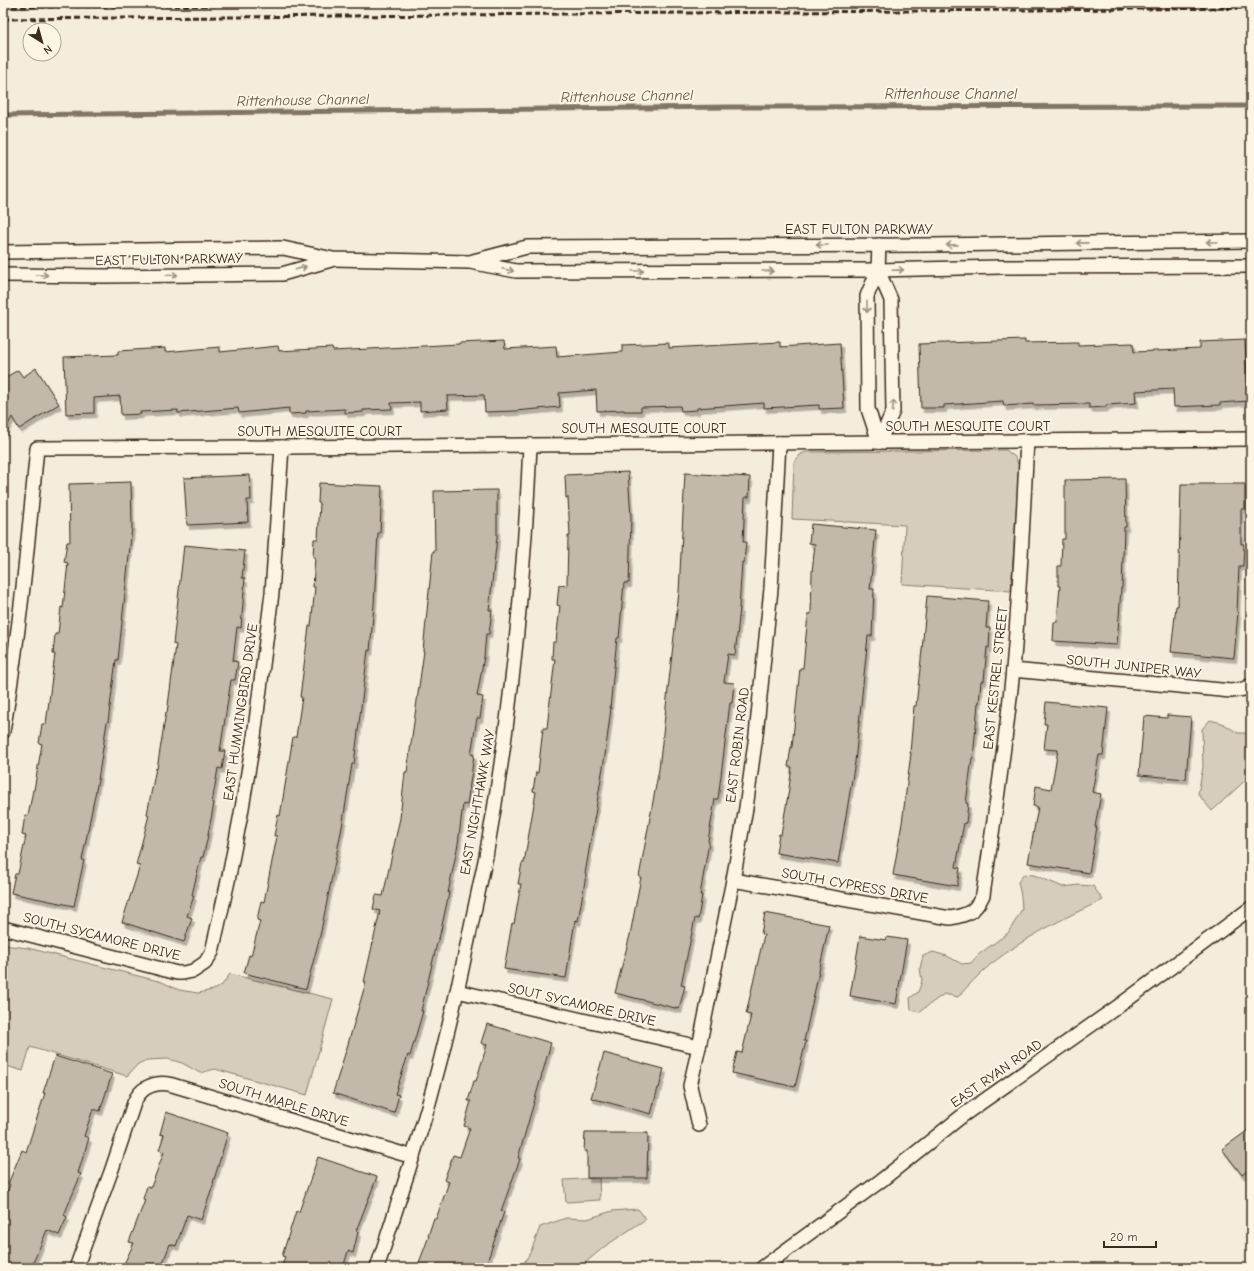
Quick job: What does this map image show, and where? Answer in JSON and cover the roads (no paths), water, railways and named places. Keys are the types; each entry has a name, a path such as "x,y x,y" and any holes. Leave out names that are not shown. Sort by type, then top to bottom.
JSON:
{"street":[{"name":"EAST FULTON PARKWAY","path":"470,262 527,247 1251,241"},
{"path":"879,245 878,270 867,296 868,409 879,442"},
{"name":"EAST FULTON PARKWAY","path":"3,252 283,248 333,259 470,262 516,271 878,270 1000,267 1251,266"},
{"name":"EAST FULTON PARKWAY","path":"3,275 282,274 333,259"},
{"path":"878,270 891,300 893,411 879,442"},
{"name":"SOUTH MESQUITE COURT","path":"7,682 19,625 37,448 1251,439"},
{"name":"EAST KESTREL STREET","path":"971,912 983,895 1013,670 1019,594 1027,441"},
{"name":"EAST ROBIN ROAD","path":"699,1125 690,1086 700,1047 734,880 746,808 756,735 771,590 779,443"},
{"name":"EAST NIGHTHAWK WAY","path":"377,1268 429,1102 457,991 486,856 516,652 526,526 530,445"},
{"name":"EAST HUMMINGBIRD DRIVE","path":"193,971 205,963 212,952 241,814 254,737 272,593 282,447"},
{"name":"SOUTH JUNIPER WAY","path":"1013,670 1231,691 1244,689 1251,685"},
{"path":"3,732 7,682"},
{"name":"SOUTH CYPRESS DRIVE","path":"734,880 950,918 963,916 971,912"},
{"name":"EAST RYAN ROAD","path":"762,1268 883,1178 962,1116 1120,1005 1251,908"},
{"name":"SOUTH SYCAMORE DRIVE","path":"3,928 177,972 183,973 193,971"},
{"name":"SOUT SYCAMORE DRIVE","path":"457,991 700,1047"},
{"name":"SOUTH MAPLE DRIVE","path":"76,1268 137,1095 145,1088 160,1083 169,1084 413,1157"}],"waterway":[{"name":"Rittenhouse Channel","path":"3,115 730,107 1251,106"}],"railway":[{"path":"3,7 592,3"},
{"path":"3,19 1251,8"}]}
